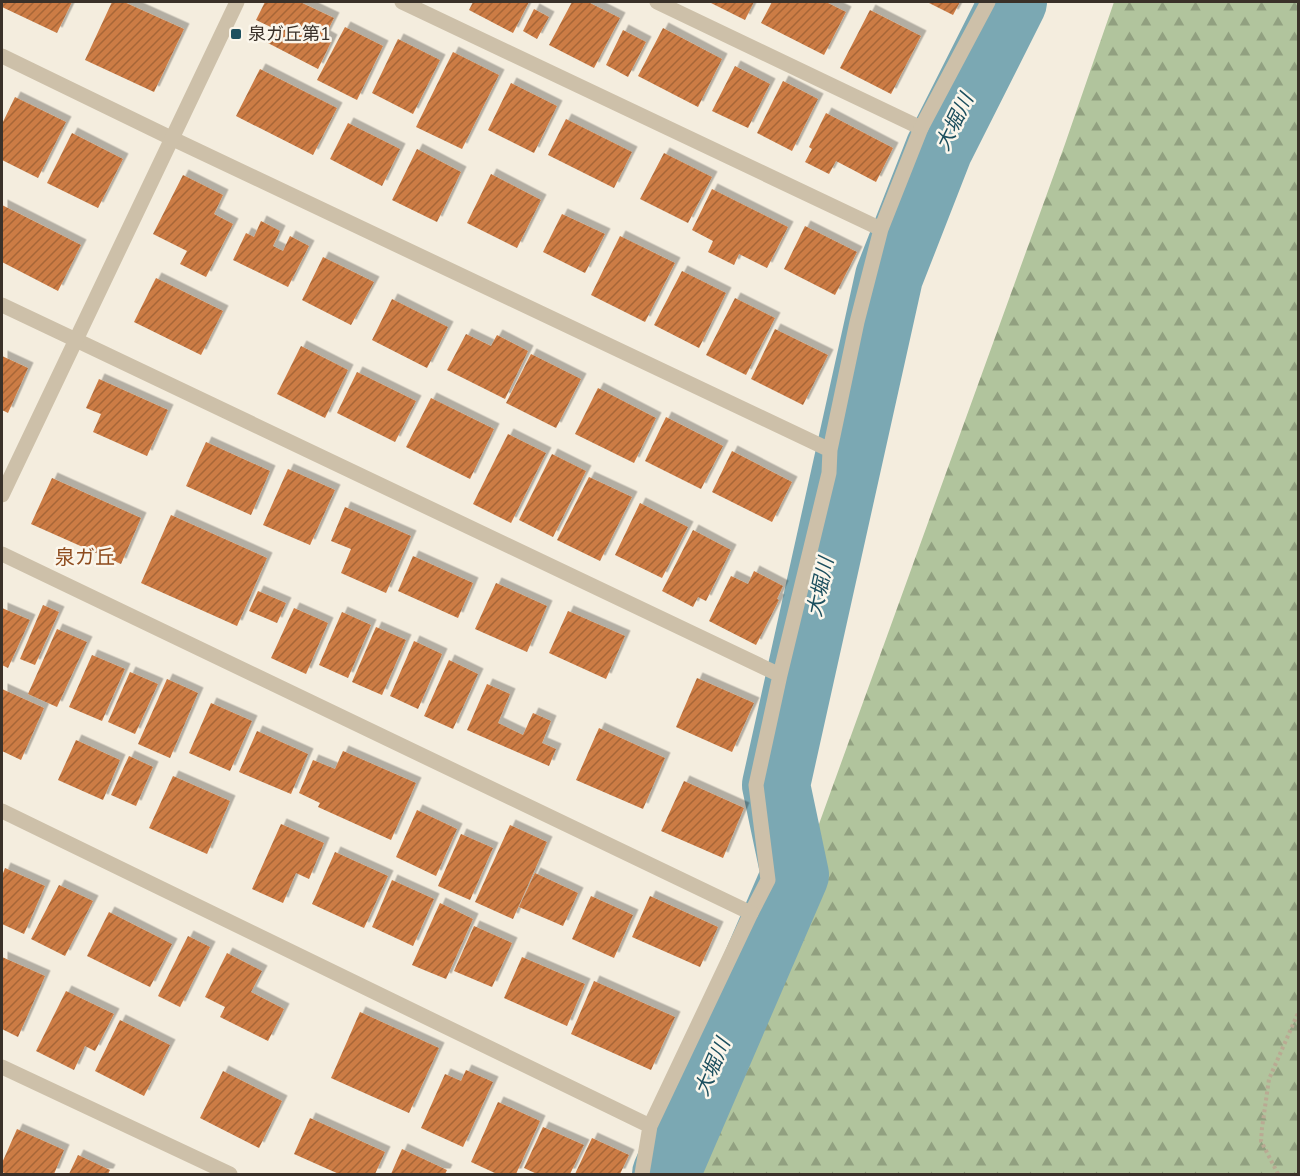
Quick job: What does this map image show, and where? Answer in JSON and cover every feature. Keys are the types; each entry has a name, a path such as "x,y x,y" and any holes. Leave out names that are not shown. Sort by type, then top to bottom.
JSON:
{"street":[{"path":"2,495 237,2"},
{"path":"402,2 881,229"},
{"path":"657,2 921,128"},
{"path":"642,1174 650,1126 768,880 756,785 829,473 830,450 857,322 881,229 921,128 988,2"},
{"path":"2,56 830,450"},
{"path":"2,305 780,675"},
{"path":"2,554 751,913"},
{"path":"2,811 650,1126"},
{"path":"2,1067 230,1174"}],"path":[{"path":"1278,1174 1261,1141 1262,1128 1269,1079 1299,1012"}],"green space":[{"path":"1114,2 1298,2 1298,1174 696,1174 700,1153 1065,144"}],"building":[{"path":"2,2 72,2 57,33 2,7"},
{"path":"112,2 124,2 184,29 154,92 85,60"},
{"path":"265,2 300,2 334,18 325,36 332,40 318,69 268,43 275,29 256,20"},
{"path":"473,2 529,2 513,33 469,10"},
{"path":"572,2 588,2 620,18 594,68 549,45"},
{"path":"709,2 754,2 745,20"},
{"path":"772,2 826,2 846,12 824,55 761,23"},
{"path":"927,2 960,2 953,15"},
{"path":"534,9 549,17 537,39 523,31"},
{"path":"870,10 921,36 891,94 840,68"},
{"path":"345,27 383,46 357,100 317,80"},
{"path":"663,28 722,59 698,107 638,76"},
{"path":"623,30 646,42 628,77 606,65"},
{"path":"398,39 440,60 413,114 372,93"},
{"path":"453,52 499,75 462,149 416,127"},
{"path":"735,66 770,84 748,128 712,111"},
{"path":"260,69 337,108 313,155 236,116"},
{"path":"783,81 818,99 792,151 757,133"},
{"path":"511,83 557,106 534,153 488,130"},
{"path":"15,97 66,122 38,178 2,160 2,124"},
{"path":"826,113 893,148 876,182 836,161 829,174 805,162 812,149 809,147"},
{"path":"566,119 632,152 614,188 548,155"},
{"path":"348,123 400,149 382,186 330,159"},
{"path":"72,133 123,159 98,208 47,183"},
{"path":"417,149 461,172 437,222 392,200"},
{"path":"664,153 712,177 688,223 640,199"},
{"path":"491,174 541,200 517,248 467,223"},
{"path":"183,175 223,195 214,214 233,224 206,277 180,264 187,251 153,234"},
{"path":"712,189 788,227 767,268 739,254 734,265 708,252 713,241 692,230"},
{"path":"2,205 81,245 58,291 2,262"},
{"path":"562,214 605,234 585,273 543,252"},
{"path":"261,221 280,231 273,246 283,251 290,236 309,246 288,287 233,260 246,233 254,237"},
{"path":"805,226 857,252 835,295 784,269"},
{"path":"620,236 675,263 645,322 591,295"},
{"path":"323,257 374,282 351,325 302,300"},
{"path":"682,271 726,293 699,348 654,325"},
{"path":"156,278 223,311 201,355 134,322"},
{"path":"735,298 775,318 746,375 706,355"},
{"path":"392,299 448,327 427,368 372,340"},
{"path":"775,329 828,355 803,405 751,379"},
{"path":"466,334 491,346 497,335 528,351 505,399 447,370"},
{"path":"301,346 348,370 325,418 277,394"},
{"path":"531,354 581,379 556,428 506,403"},
{"path":"2,356 28,368 8,413 2,410"},
{"path":"357,372 416,401 395,442 337,413"},
{"path":"99,379 168,410 147,456 93,432 101,414 86,408"},
{"path":"598,388 656,418 634,463 575,434"},
{"path":"431,398 494,429 470,479 406,447"},
{"path":"666,417 723,446 701,489 645,461"},
{"path":"508,434 546,453 511,523 473,504"},
{"path":"206,442 270,471 251,515 186,486"},
{"path":"732,451 792,482 772,522 712,492"},
{"path":"552,454 586,471 553,537 519,520"},
{"path":"288,469 335,490 310,545 263,525"},
{"path":"589,477 632,497 600,561 557,540"},
{"path":"52,478 141,518 121,564 31,524"},
{"path":"640,503 688,527 662,578 615,555"},
{"path":"345,507 411,536 386,593 341,573 351,549 331,541"},
{"path":"171,515 267,558 237,626 141,583"},
{"path":"693,530 731,550 706,601 698,597 693,607 662,591"},
{"path":"413,556 473,583 458,618 398,591"},
{"path":"754,571 783,586 777,599 779,600 756,645 709,621 731,576 748,584"},
{"path":"496,583 547,606 527,652 475,629"},
{"path":"258,591 286,603 277,623 249,611"},
{"path":"43,605 59,612 35,665 20,659"},
{"path":"2,608 30,620 8,668 2,665"},
{"path":"294,608 328,623 306,674 271,658"},
{"path":"568,611 625,636 606,679 549,653"},
{"path":"342,612 371,625 348,678 319,665"},
{"path":"376,627 406,640 382,695 352,682"},
{"path":"57,629 87,642 57,707 28,694"},
{"path":"414,641 442,654 418,709 390,696"},
{"path":"92,655 125,669 102,721 69,707"},
{"path":"449,660 478,674 453,729 424,716"},
{"path":"130,672 158,684 135,734 108,722"},
{"path":"697,678 754,703 732,752 676,727"},
{"path":"167,679 198,693 170,758 138,744"},
{"path":"487,684 510,694 498,723 523,735 533,713 551,721 542,743 556,749 549,766 467,730"},
{"path":"2,689 44,708 21,760 2,751"},
{"path":"211,703 252,721 230,771 189,753"},
{"path":"599,728 665,758 643,809 576,780"},
{"path":"257,731 308,754 291,794 239,772"},
{"path":"76,740 120,760 103,800 58,780"},
{"path":"343,751 416,783 391,840 318,807 320,803 299,793 313,760 335,769"},
{"path":"129,756 153,767 136,806 111,795"},
{"path":"173,776 230,801 207,854 149,828"},
{"path":"684,781 744,808 723,858 661,831"},
{"path":"417,810 457,829 436,876 396,857"},
{"path":"281,824 324,843 309,879 296,873 283,903 252,889"},
{"path":"510,825 547,842 513,919 475,902"},
{"path":"461,834 493,848 470,900 438,886"},
{"path":"335,852 388,876 364,928 312,904"},
{"path":"5,868 45,886 24,934 2,924 2,876"},
{"path":"535,873 578,893 563,926 519,907"},
{"path":"392,880 434,899 413,946 372,927"},
{"path":"59,885 93,901 65,956 31,939"},
{"path":"591,896 633,915 614,958 572,939"},
{"path":"650,896 718,927 700,967 632,937"},
{"path":"440,903 473,919 446,979 412,965"},
{"path":"109,912 172,944 150,987 87,956"},
{"path":"474,926 512,943 492,987 454,971"},
{"path":"188,936 210,947 180,1007 158,996"},
{"path":"227,953 262,971 251,992 284,1009 268,1041 220,1017 225,1007 205,997"},
{"path":"2,957 45,976 18,1037 2,1029"},
{"path":"522,957 585,984 567,1026 504,998"},
{"path":"594,981 675,1017 651,1070 571,1034"},
{"path":"66,991 114,1014 95,1051 85,1046 74,1070 36,1051"},
{"path":"360,1012 439,1048 409,1113 331,1078"},
{"path":"120,1020 170,1045 144,1096 95,1071"},
{"path":"466,1070 493,1082 463,1147 421,1128 445,1074 461,1081"},
{"path":"223,1071 282,1101 259,1148 200,1118"},
{"path":"498,1102 540,1121 516,1174 497,1174 471,1162"},
{"path":"310,1118 385,1152 375,1174 339,1174 294,1154"},
{"path":"543,1127 584,1145 570,1174 537,1174 524,1168"},
{"path":"17,1129 64,1150 54,1174 7,1174 2,1172 2,1163"},
{"path":"592,1138 629,1155 620,1174 575,1174"},
{"path":"402,1149 447,1170 445,1174 391,1174"},
{"path":"78,1155 110,1170 108,1174 69,1174"}],"waterway":[{"name":"大堀川","path":"666,1174 795,875 776,785 889,277 939,149 1013,2"}],"place":[{"name":"泉ガ丘第1","path":"236,34"}],"district":[{"name":"泉ガ丘","path":"85,557"}]}
